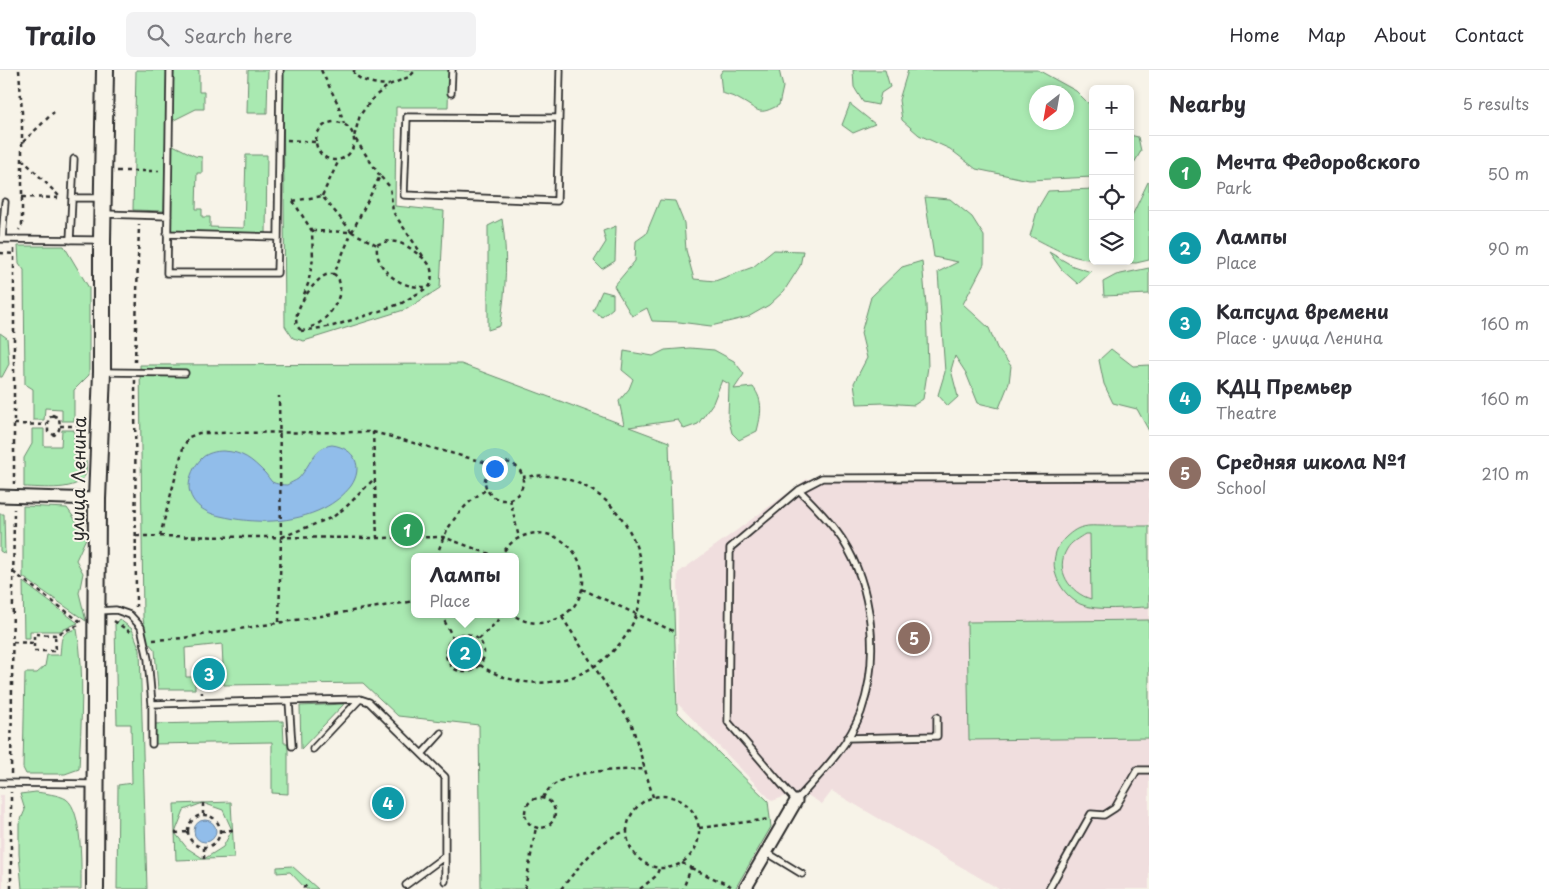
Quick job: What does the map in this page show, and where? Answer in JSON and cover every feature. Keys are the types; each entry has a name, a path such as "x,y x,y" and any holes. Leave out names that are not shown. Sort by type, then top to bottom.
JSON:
{"street":[{"name":"улица Ленина","path":"95,889 97,499 102,372 105,70"},
{"path":"0,496 97,499"},
{"path":"745,889 796,801"}],"lane":[{"path":"170,70 167,274 277,273 280,70"},
{"path":"451,93 452,70"},
{"path":"558,118 407,117 404,195 557,201 560,70"},
{"path":"70,240 74,159"},
{"path":"72,198 139,215 168,216"},
{"path":"5,202 1,239 102,240"},
{"path":"167,234 278,237"},
{"path":"102,372 185,373"},
{"path":"799,490 821,512 842,539 856,566 865,591 871,644 868,680 860,712 847,738 829,766 796,801 728,722 730,548 799,490 822,478 1149,477"},
{"path":"96,616 116,610 130,615 141,627 148,660 152,704 152,744"},
{"path":"152,704 360,699 369,702 446,777 445,881"},
{"path":"313,750 360,699"},
{"path":"289,701 292,746"},
{"path":"847,738 937,736 936,717"},
{"path":"422,754 441,733"},
{"path":"1049,889 1091,814 1104,814 1115,808 1137,770 1149,770"},
{"path":"0,783 95,784"},
{"path":"766,852 802,874"},
{"path":"406,885 445,856"}],"path":[{"path":"11,889 14,239 22,225 22,112 19,70"},
{"path":"321,70 338,104 344,124 352,132 354,138 380,176 390,187 393,212 428,263 432,273 430,286 402,303 371,314 333,326 301,330 298,328 296,325 299,307 308,284 313,259 312,231 293,201 322,196"},
{"path":"354,70 354,74 360,79 373,84 389,85"},
{"path":"344,124 331,122 320,129 316,142 321,154 326,158 332,160 345,158 353,149 360,115 374,97 389,85 409,77 416,70"},
{"path":"22,143 54,112"},
{"path":"279,140 316,142"},
{"path":"22,159 61,198"},
{"path":"322,196 339,160"},
{"path":"114,171 168,172"},
{"path":"334,274 352,232 380,176"},
{"path":"322,196 352,232 377,246"},
{"path":"22,197 72,198"},
{"path":"136,621 135,373 139,215"},
{"path":"312,231 352,232"},
{"path":"377,246 391,240 408,246 428,263"},
{"path":"377,246 377,253 382,267 395,280 415,288 430,286"},
{"path":"0,254 14,254"},
{"path":"299,307 318,281 326,275 334,274"},
{"path":"301,330 316,326 326,319 335,305 340,292 340,281 334,274"},
{"path":"279,396 281,521 279,623"},
{"path":"54,416 59,418 59,432 54,435 48,432 47,425 48,419 54,416"},
{"path":"14,424 47,425"},
{"path":"60,426 78,426"},
{"path":"160,536 183,448 189,437 199,433 373,432 495,465"},
{"path":"373,432 377,538"},
{"path":"504,462 511,463 521,471 523,477 522,489 518,495 510,499 501,500 495,498 490,495 487,489 486,477 488,471 495,465 504,462"},
{"path":"480,665 500,676 538,683 576,676 594,667 614,650 624,638 636,614 641,595 641,564 638,549 632,534 620,515 603,498 576,482 546,476 523,477"},
{"path":"281,537 333,517 346,507 374,479"},
{"path":"438,553 452,520 473,498 487,489"},
{"path":"510,499 519,538"},
{"path":"501,553 507,546 519,538 532,534 546,534 560,539 571,548 579,559 583,573 582,589 578,600 570,611 558,619 544,623 530,623 517,618"},
{"path":"136,536 377,538 444,536 488,553"},
{"path":"13,572 83,624 56,635 34,634 34,651 56,651 56,635"},
{"path":"582,589 673,631"},
{"path":"96,616 115,621 145,640 183,638 411,602"},
{"path":"562,616 632,725 653,797"},
{"path":"442,618 453,638"},
{"path":"479,640 501,618"},
{"path":"465,633 472,634 479,640 484,648 484,655 480,665 468,672 456,670 451,666 446,654 453,638 465,633"},
{"path":"13,642 34,643"},
{"path":"202,676 202,703"},
{"path":"543,798 553,785 566,778 600,772 645,769"},
{"path":"659,795 680,799 688,805 695,813 699,828 698,843 693,853 682,863 667,868 659,868 638,859 630,846 626,830 628,820 640,803 659,795"},
{"path":"543,798 554,806 555,816 550,824 536,827 526,817 526,807 532,800 543,798"},
{"path":"203,803 203,814"},
{"path":"203,814 215,819 221,830 216,843 204,848 192,843 187,832 191,820 203,814"},
{"path":"699,828 770,819"},
{"path":"525,889 536,827"},
{"path":"221,830 232,830"},
{"path":"561,889 600,844 626,830"},
{"path":"175,833 187,832"},
{"path":"204,848 204,859"},
{"path":"682,863 738,889"},
{"path":"640,889 656,876 659,868"},
{"path":"683,889 691,868"},
{"path":"303,888 309,884"}],"shaded area":[{"path":"807,479 1149,481 1149,889 999,889 832,791 822,804 801,791 772,801 678,704 678,573"},
{"path":"0,795 4,795 3,889 0,889"}],"green space":[{"path":"136,70 167,70 164,211 133,210"},
{"path":"174,70 199,70 199,92 204,92 204,109 196,109 172,121"},
{"path":"248,70 268,70 267,113 247,113"},
{"path":"283,70 449,70 448,107 396,107 395,206 444,211 440,288 407,309 304,341 293,338 285,326"},
{"path":"723,70 779,70 783,87 779,105 759,111 737,98 722,93 720,74"},
{"path":"853,70 885,70 890,87 881,93 878,105 863,102 854,87"},
{"path":"908,70 1038,70 1065,85 1029,85 1029,130 1074,130 1074,90 1076,91 1089,104 1089,177 1029,180 976,169 950,149 919,135 902,120 899,100"},
{"path":"850,104 875,124 853,133 842,125"},
{"path":"1134,136 1138,137 1141,151 1134,163"},
{"path":"171,144 195,156 202,157 202,173 197,173 196,209 202,209 202,217 210,217 210,227 244,228 246,155 267,155 266,235 169,232"},
{"path":"1148,182 1149,260 1136,263 1134,263 1134,212"},
{"path":"1089,189 1089,259 1068,255 1030,236 1038,208 1048,191"},
{"path":"925,197 950,199 972,217 984,236 984,264 963,304 989,328 997,348 1011,366 1009,383 999,408 978,403 966,373 955,356 951,370 958,397 948,406 938,395 945,372 938,272 958,262 934,257"},
{"path":"660,200 675,201 684,223 686,250 694,279 715,281 753,267 774,250 803,251 800,266 784,291 769,305 748,317 711,326 652,321 647,308 632,316 614,286 635,261 636,241 646,234"},
{"path":"502,219 506,259 502,313 500,326 488,330 488,226"},
{"path":"616,226 615,261 602,269 594,261 606,242 603,231"},
{"path":"18,246 64,246 89,288 89,375 74,390 74,421 62,421 62,409 45,408 44,420 33,420 33,389 25,384 24,270 19,263"},
{"path":"1049,252 1073,266 1091,272 1078,284 1062,270"},
{"path":"922,261 926,305 928,367 923,399 914,405 857,404 854,383 867,358 861,333 871,297 902,267"},
{"path":"1149,268 1149,294 1104,296 1103,282 1116,275"},
{"path":"602,291 613,294 613,308 602,317 593,311"},
{"path":"0,333 7,338 9,364 2,377 0,377"},
{"path":"690,348 714,350 734,361 744,374 734,389 753,387 760,403 757,431 739,440 732,433 728,417 729,384 722,380 713,403 698,424 684,429 678,420 629,427 669,442 677,712 768,801 771,827 735,889 481,889 479,725 398,716 363,683 224,685 222,644 185,648 186,677 195,677 195,689 158,689 155,650 147,641 143,618 140,365 461,364 624,425 619,401 629,389 633,379 622,370 624,351 653,356 665,350"},
{"path":"1111,349 1133,366 1149,365 1149,431 1137,409 1113,403 1104,384 1099,360"},
{"path":"32,429 44,429 44,446 61,446 62,430 74,430 75,461 86,461 86,472 82,479 76,484 59,488 24,487 24,458 32,444"},
{"path":"23,506 67,508 87,536 76,560 83,573 79,593 86,621 23,577"},
{"path":"0,514 4,514 5,554 0,551"},
{"path":"1088,526 1149,526 1149,607 1095,608 1080,604 1065,592 1056,575 1054,566 1058,547 1068,535","holes":["1085,534 1090,534 1091,599 1083,596 1071,586 1066,580 1062,565 1063,557 1071,544"]},
{"path":"23,582 78,623 60,631 30,631 30,638 24,638"},
{"path":"119,619 132,629 140,650 147,889 117,889 118,785 132,783 131,724 117,724 115,624"},
{"path":"1149,620 1149,738 969,740 967,622"},
{"path":"77,629 82,681 79,769 65,774 26,774 23,768 25,673 37,673 45,666 47,655 60,655 64,635"},
{"path":"344,704 301,749 300,706"},
{"path":"283,721 284,743 288,743 288,794 272,793 272,742 152,744 152,724"},
{"path":"36,792 66,799 72,805 76,815 80,841 81,889 22,889 19,824 25,810 20,794"},
{"path":"231,802 234,858 176,860 175,833 174,804","holes":["203,803 223,810 232,830 223,847 204,859 187,848 175,833 184,810"]},
{"path":"292,866 318,889 306,889 290,872 277,873 277,867"}],"water":[{"path":"332,445 352,454 357,465 355,479 339,498 328,506 312,513 286,520 273,521 233,519 215,515 205,510 196,504 190,494 189,484 194,468 206,455 217,451 230,452 246,457 265,473 272,482 287,485 298,479 320,449"},
{"path":"205,820 213,823 216,831 213,839 205,842 197,839 194,831 197,823"}],"place":[{"name":"Мечта Федоровского","path":"407,530"},
{"name":"Средняя школа №1","path":"914,638"},
{"name":"Лампы","path":"465,653"},
{"name":"Капсула времени","path":"209,674"},
{"name":"КДЦ Премьер","path":"388,803"}]}
